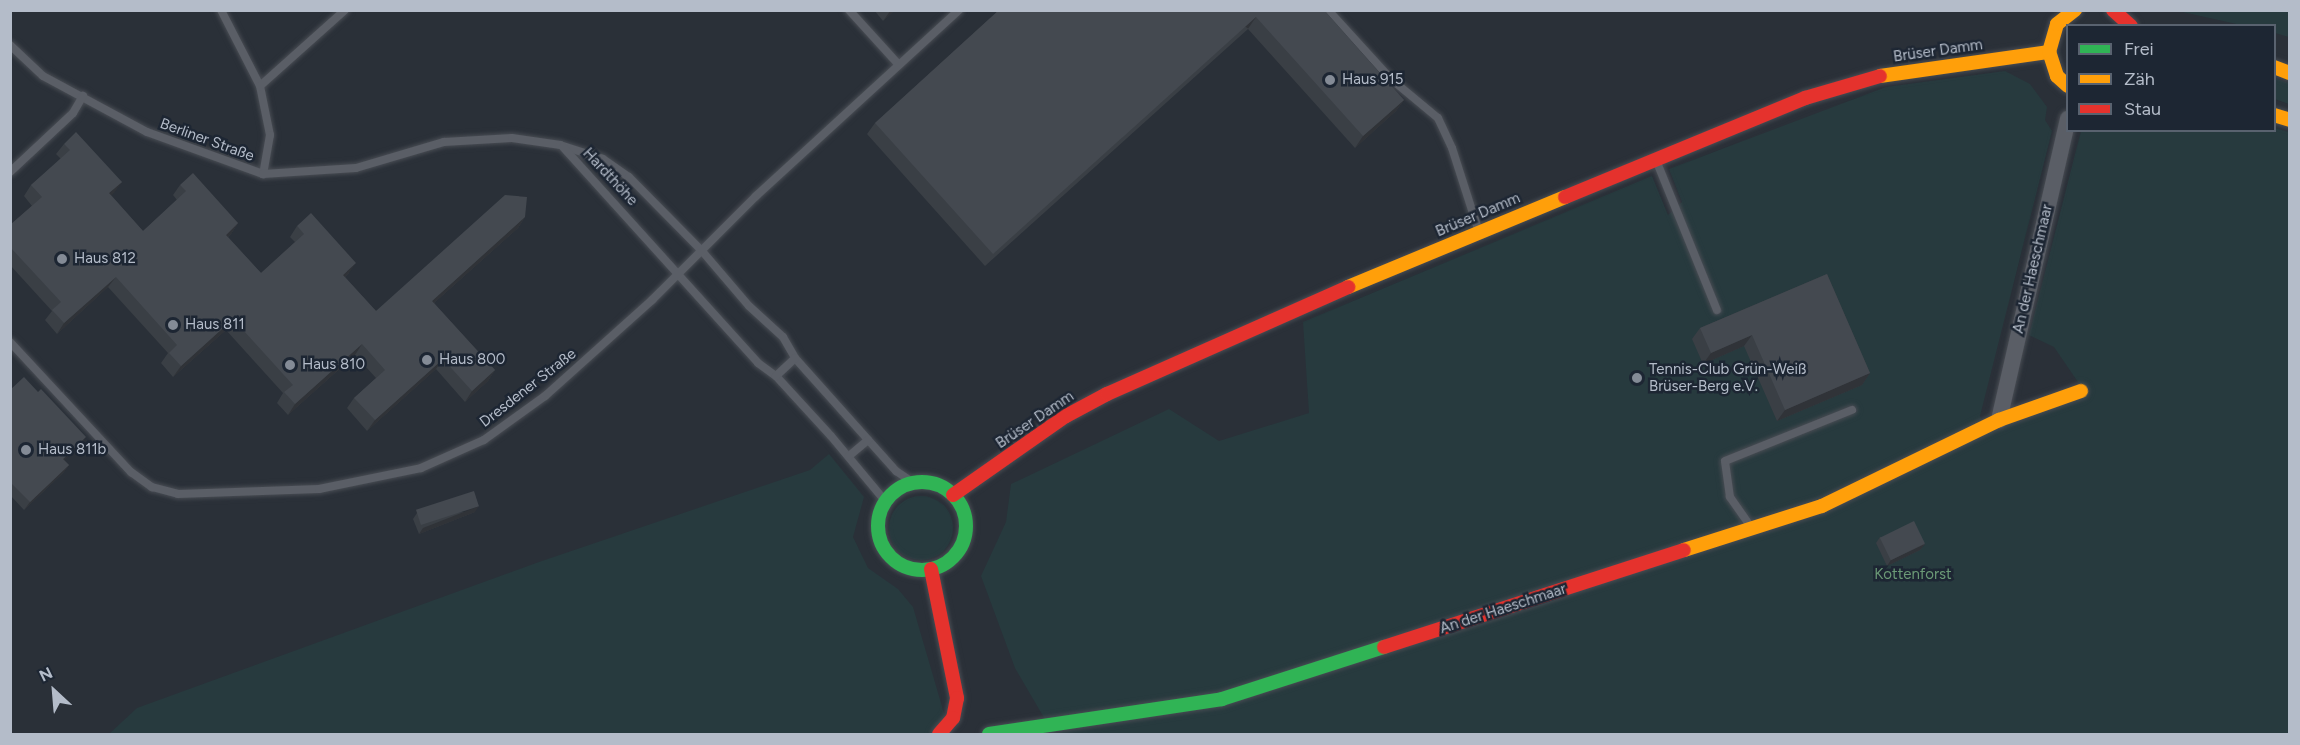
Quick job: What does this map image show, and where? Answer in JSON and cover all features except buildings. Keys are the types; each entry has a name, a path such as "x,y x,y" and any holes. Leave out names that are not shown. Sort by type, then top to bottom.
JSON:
{"street":[{"path":"2066,85 2057,76 2049,52 2057,24 2075,10"},
{"path":"2113,10 2129,24"},
{"name":"Brüser Damm","path":"953,495 1066,416 1107,394 1275,317 1805,98 1882,75 2049,52"},
{"name":"An der Haeschmaar","path":"1999,420 2066,123"},
{"name":"An der Haeschmaar","path":"989,735 1222,699 1822,506 1999,420 2081,391"},
{"path":"914,483 942,486 953,495 966,523 965,538 958,553 931,569 906,567 886,551 878,526 886,502 898,490 914,483"},
{"path":"931,569 957,698 952,718 939,735"}],"lane":[{"path":"221,10 260,86 270,135 263,174"},
{"path":"260,86 345,10"},
{"path":"849,10 899,65"},
{"name":"Dresdener Straße","path":"10,342 131,472 152,487 178,494 319,489 421,468 484,440 545,396 679,274 756,196 959,10"},
{"path":"1328,10 1391,79 1438,118 1452,147 1479,233"},
{"name":"Berliner Straße","path":"10,45 43,76 147,132 263,174 356,168 444,142 512,138 560,145"},
{"path":"10,172 73,113 83,96"},
{"name":"Hardthöhe","path":"560,145 603,159 629,177 702,251 749,306 783,337 795,358 896,471 914,483"},
{"name":"Hardthöhe","path":"560,145 758,363 776,376 849,456 886,502"},
{"path":"1655,159 1717,310"},
{"path":"776,376 795,358"},
{"path":"1753,529 1730,497 1725,461 1852,410"},
{"path":"849,456 868,440"}],"green space":[{"path":"2178,11 2289,11 2289,37 2276,33 2276,24 2236,24"},
{"name":"Kottenforst","path":"2005,71 2030,84 2047,107 2045,120 2052,131 1980,416 1987,434 2080,385 2054,347 2029,335 2081,132 2276,132 2276,128 2289,132 2289,734 995,734 1050,728 1015,668 981,576 1006,522 1011,484 1169,409 1219,441 1309,413 1303,322 1652,176 1668,215 1682,202 1669,169 1886,87"},
{"path":"2276,79 2289,83 2289,104 2276,99"},
{"path":"829,454 864,497 853,537 868,568 898,589 913,607 950,734 109,734 137,708 539,562 810,470"},
{"path":"915,496 927,496 944,505 951,516 953,528 951,540 944,551 927,560 915,560 903,555 894,546 889,534 889,522 894,510 903,501"}],"traffic: fast":[{"path":"922,482 939,486 953,495 962,509 966,526 962,543 953,557 939,566 922,570 905,566 891,557 882,543 878,526 882,509 891,495 905,486 922,482"},
{"path":"989,734 1222,699 1384,647"}],"traffic: slow":[{"path":"2066,84 2057,76 2049,52 2057,24 2075,10"},
{"path":"1880,76 2049,52"},
{"path":"2276,68 2290,73"},
{"path":"2276,116 2290,120"},
{"path":"1348,287 1565,197"},
{"path":"1684,550 1822,506 1999,420 2081,391"}],"traffic: jam":[{"path":"2113,10 2129,24"},
{"path":"1565,197 1805,98 1880,76"},
{"path":"953,495 1066,416 1107,394 1348,287"},
{"path":"1384,647 1684,550"},
{"path":"931,569 957,698 953,718 939,734"}],"place":[{"name":"Haus 915","path":"1330,80"},
{"name":"Haus 812","path":"62,259"},
{"name":"Haus 811","path":"173,325"},
{"name":"Haus 800","path":"427,360"},
{"name":"Haus 810","path":"290,365"},
{"name":"Tennis-Club Grün-Weiß Brüser-Berg e.V.","path":"1637,378"},
{"name":"Haus 811b","path":"26,450"}]}
